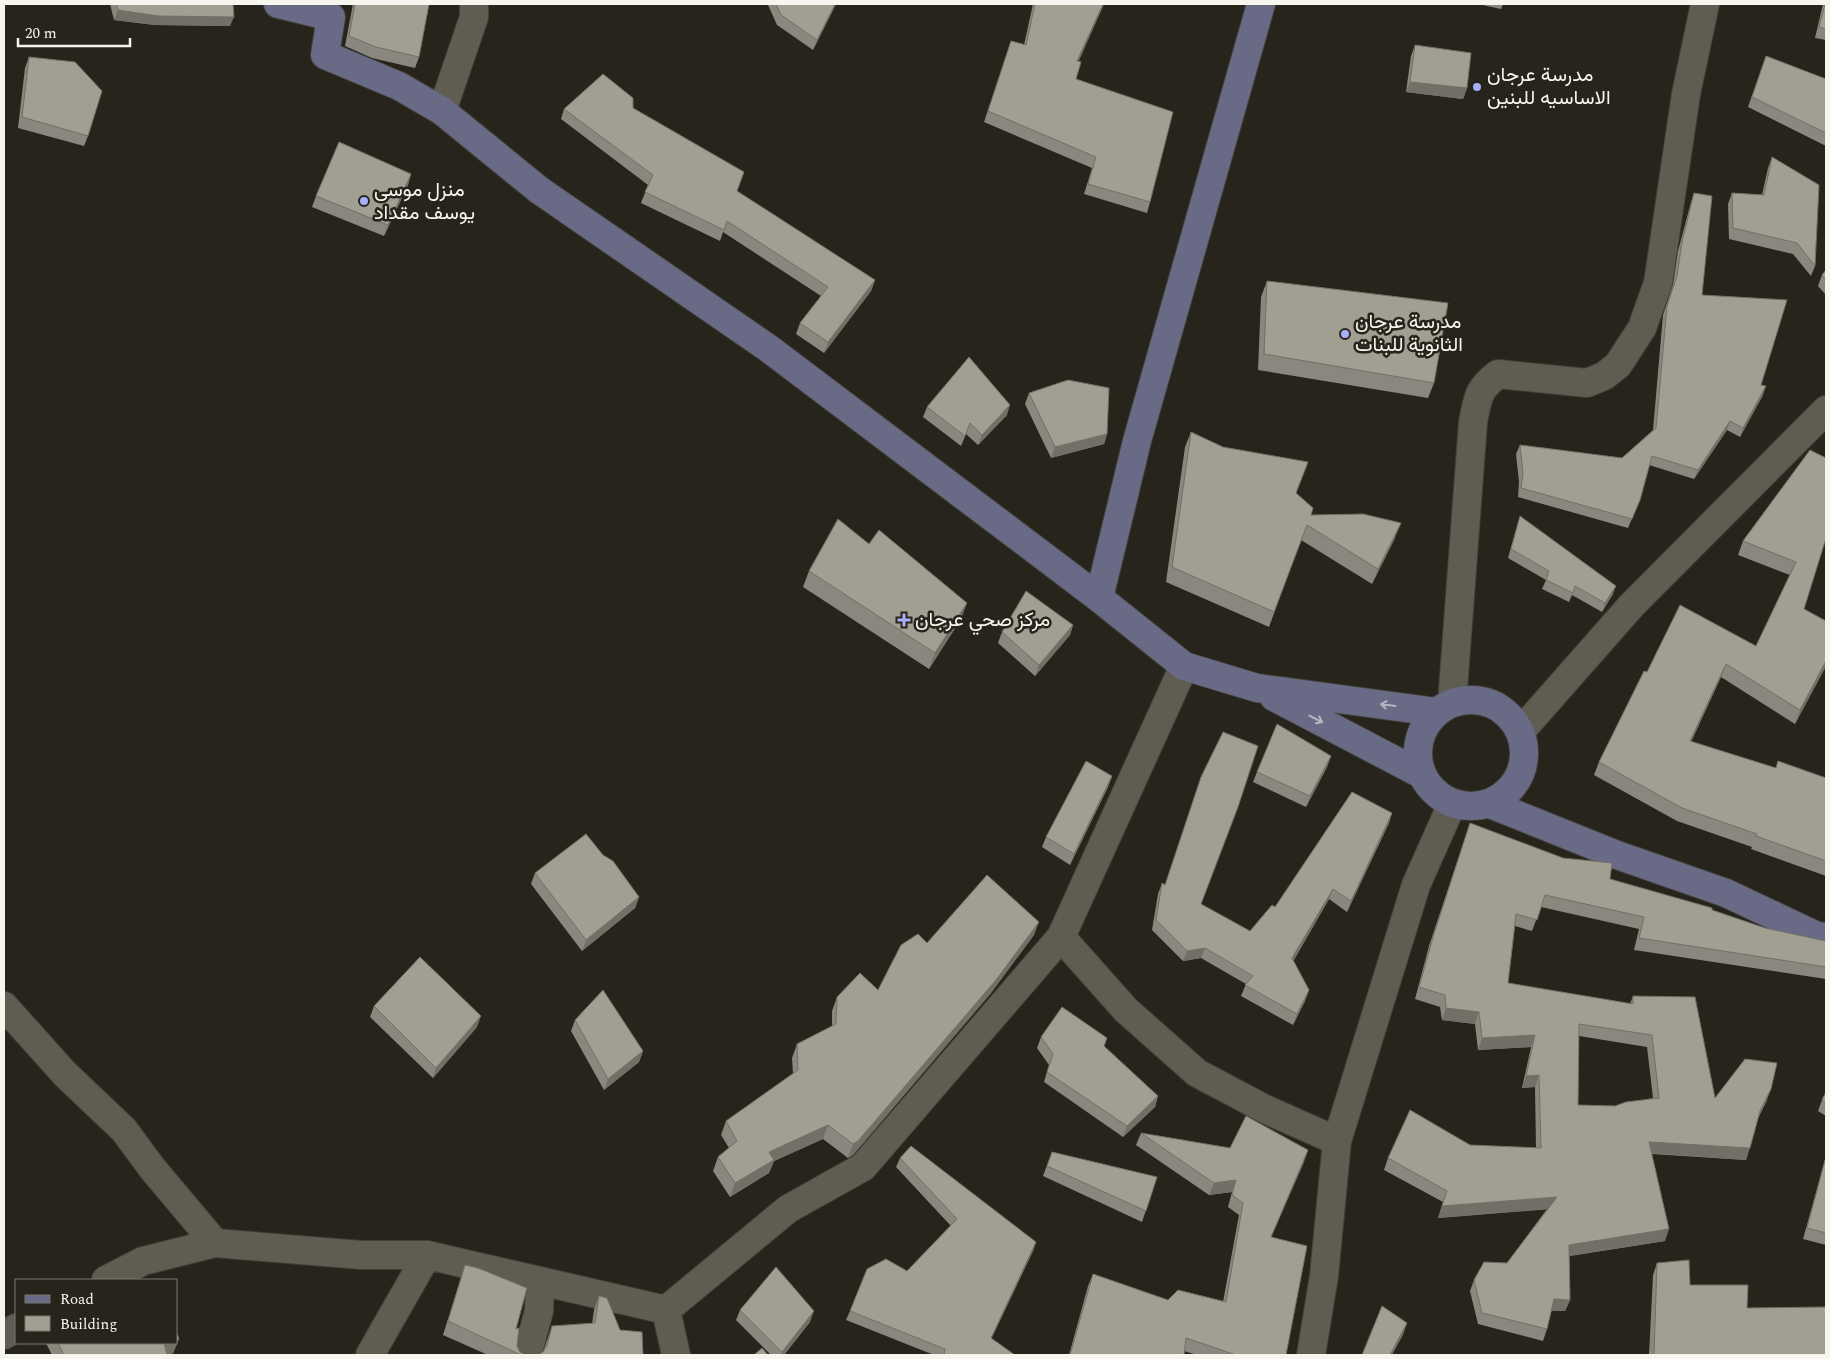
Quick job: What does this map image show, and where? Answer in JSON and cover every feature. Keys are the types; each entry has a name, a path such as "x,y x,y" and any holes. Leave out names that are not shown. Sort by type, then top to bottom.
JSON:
{"street":[{"path":"278,4 332,17 324,55 399,86 442,111 539,190 768,348 1099,598 1184,666 1257,688 1421,774"},
{"path":"442,111 474,18 474,4"},
{"path":"1099,598 1137,441 1261,4"},
{"path":"1257,688 1444,707 1472,699 1492,703 1509,715 1520,732 1525,748 1524,765 1517,782 1506,794 1490,804 1471,807 1452,804 1434,792 1421,774 1417,752 1422,730 1444,707 1473,422 1479,395 1486,383 1498,374 1587,383 1604,376 1618,365 1642,328 1658,283 1686,94 1705,4"},
{"path":"1520,732 1631,606 1826,410"},
{"path":"666,1310 788,1209 863,1167 1061,937 1184,666"},
{"path":"1311,1355 1324,1276 1337,1142 1416,885 1452,804"},
{"path":"1490,804 1617,855 1726,893 1817,936 1826,937"},
{"path":"1061,937 1126,1010 1197,1073 1266,1109 1337,1142"},
{"path":"4,1006 65,1074 124,1130 152,1168 215,1243"},
{"path":"108,1279 143,1261 215,1243 361,1254 426,1255 666,1310"},
{"path":"370,1355 426,1255"},
{"path":"527,1355 539,1311 540,1282"},
{"path":"666,1310 676,1355"},
{"path":"4,1335 15,1329"}],"building":[{"path":"116,4 233,4 234,17 158,16 118,10"},
{"path":"355,4 429,4 419,57 376,47 349,36"},
{"path":"776,4 835,4 817,40 781,15"},
{"path":"1035,4 1103,4 1077,61 1081,62 1076,79 1173,112 1150,202 1088,184 1096,157 988,111 1011,41 1026,45"},
{"path":"1826,4 1826,29 1819,27"},
{"path":"1415,45 1471,53 1467,88 1410,82"},
{"path":"1766,56 1826,79 1826,133 1752,97"},
{"path":"29,57 75,62 102,91 88,136 22,117"},
{"path":"603,74 633,98 633,108 744,172 737,191 875,280 828,342 800,323 828,287 727,221 724,230 645,192 653,175 564,109"},
{"path":"339,142 411,174 388,225 316,196"},
{"path":"1772,157 1819,185 1815,266 1797,243 1733,228 1732,193 1764,195"},
{"path":"1694,193 1712,196 1702,295 1787,300 1761,385 1766,386 1743,428 1730,421 1698,470 1652,456 1640,500 1632,519 1521,488 1523,473 1520,445 1622,458 1656,428 1667,306 1677,276 1682,242"},
{"path":"1826,270 1826,280 1822,275"},
{"path":"1267,281 1448,303 1434,383 1264,354"},
{"path":"969,357 1010,405 982,435 970,423 965,436 927,407"},
{"path":"1068,380 1109,388 1107,434 1055,447 1029,393"},
{"path":"1191,432 1223,447 1308,462 1296,493 1313,508 1311,515 1363,514 1401,523 1378,569 1307,525 1274,612 1172,567"},
{"path":"1810,450 1826,458 1826,538 1804,609 1826,621 1826,661 1800,710 1726,664 1690,741 1776,768 1778,761 1826,778 1826,861 1756,836 1757,834 1682,808 1599,762 1644,671 1647,672 1680,605 1756,646 1796,562 1743,541"},
{"path":"1520,516 1616,586 1605,603 1575,586 1573,593 1546,580 1549,571 1511,549"},
{"path":"838,519 869,544 879,530 967,603 935,653 809,571"},
{"path":"1026,591 1073,625 1039,665 1002,632"},
{"path":"1277,724 1331,756 1310,796 1257,772"},
{"path":"1223,732 1258,746 1238,807 1201,904 1250,931 1272,905 1275,907 1352,792 1392,813 1351,901 1333,889 1292,958 1309,990 1297,1014 1245,985 1253,976 1205,948 1187,951 1156,920 1162,883 1165,885 1201,777"},
{"path":"1086,761 1112,776 1074,854 1046,837"},
{"path":"1470,823 1563,858 1612,863 1610,879 1712,908 1712,910 1765,928 1826,941 1826,967 1639,938 1644,917 1545,895 1537,920 1516,914 1508,983 1633,1004 1633,996 1695,997 1715,1098 1745,1059 1777,1063 1771,1089 1760,1111 1750,1148 1649,1142 1669,1229 1569,1245 1570,1300 1554,1299 1547,1329 1482,1313 1474,1280 1484,1262 1507,1263 1557,1197 1442,1206 1447,1191 1388,1158 1410,1110 1470,1145 1541,1148 1539,1075 1526,1076 1535,1035 1482,1038 1479,1012 1446,1008 1445,995 1419,987","holes":["1579,1024 1652,1035 1659,1098 1626,1102 1615,1106 1578,1105"]},
{"path":"586,834 603,855 613,861 639,897 586,940 535,873"},
{"path":"987,875 1039,922 996,980 858,1141 853,1144 828,1125 769,1152 774,1160 735,1183 718,1157 737,1141 726,1121 798,1070 797,1044 836,1024 837,997 860,973 878,990 901,945 918,934 927,943"},
{"path":"420,957 481,1016 436,1068 374,1006"},
{"path":"603,990 643,1051 608,1079 575,1020"},
{"path":"1062,1007 1107,1038 1104,1046 1158,1096 1127,1126 1047,1072 1053,1054 1041,1037"},
{"path":"1826,1092 1826,1103 1822,1100"},
{"path":"1246,1116 1308,1150 1271,1237 1307,1246 1286,1355 1236,1355 1186,1338 1184,1355 1070,1355 1093,1274 1168,1300 1178,1290 1226,1302 1243,1203 1232,1195 1236,1180 1214,1183 1141,1133 1230,1148"},
{"path":"911,1146 1036,1242 991,1338 1015,1355 944,1355 945,1349 850,1311 867,1269 886,1259 907,1271 957,1219 900,1158"},
{"path":"1052,1152 1157,1177 1146,1211 1047,1166"},
{"path":"1826,1160 1826,1233 1807,1228"},
{"path":"1689,1260 1690,1285 1748,1285 1747,1308 1826,1307 1826,1355 1654,1355 1657,1263"},
{"path":"465,1265 478,1268 527,1288 516,1329 519,1328 517,1346 520,1352 525,1355 521,1355 448,1321"},
{"path":"776,1267 814,1311 782,1352 740,1310"},
{"path":"599,1296 607,1298 620,1330 642,1332 643,1355 538,1355 547,1346 552,1326 595,1323"},
{"path":"1382,1306 1407,1323 1390,1355 1362,1355"},
{"path":"58,1344 164,1344 167,1355 64,1355"},
{"path":"762,1348 768,1355 754,1355"}],"place":[{"name":"مدرسة عرجان الاساسيه للبنين","path":"1477,87"},
{"name":"منزل موسى يوسف مقداد","path":"364,201"},
{"name":"مدرسة عرجان الثانوية للبنات","path":"1345,334"},
{"name":"مركز صحي عرجان","path":"904,620"}]}
